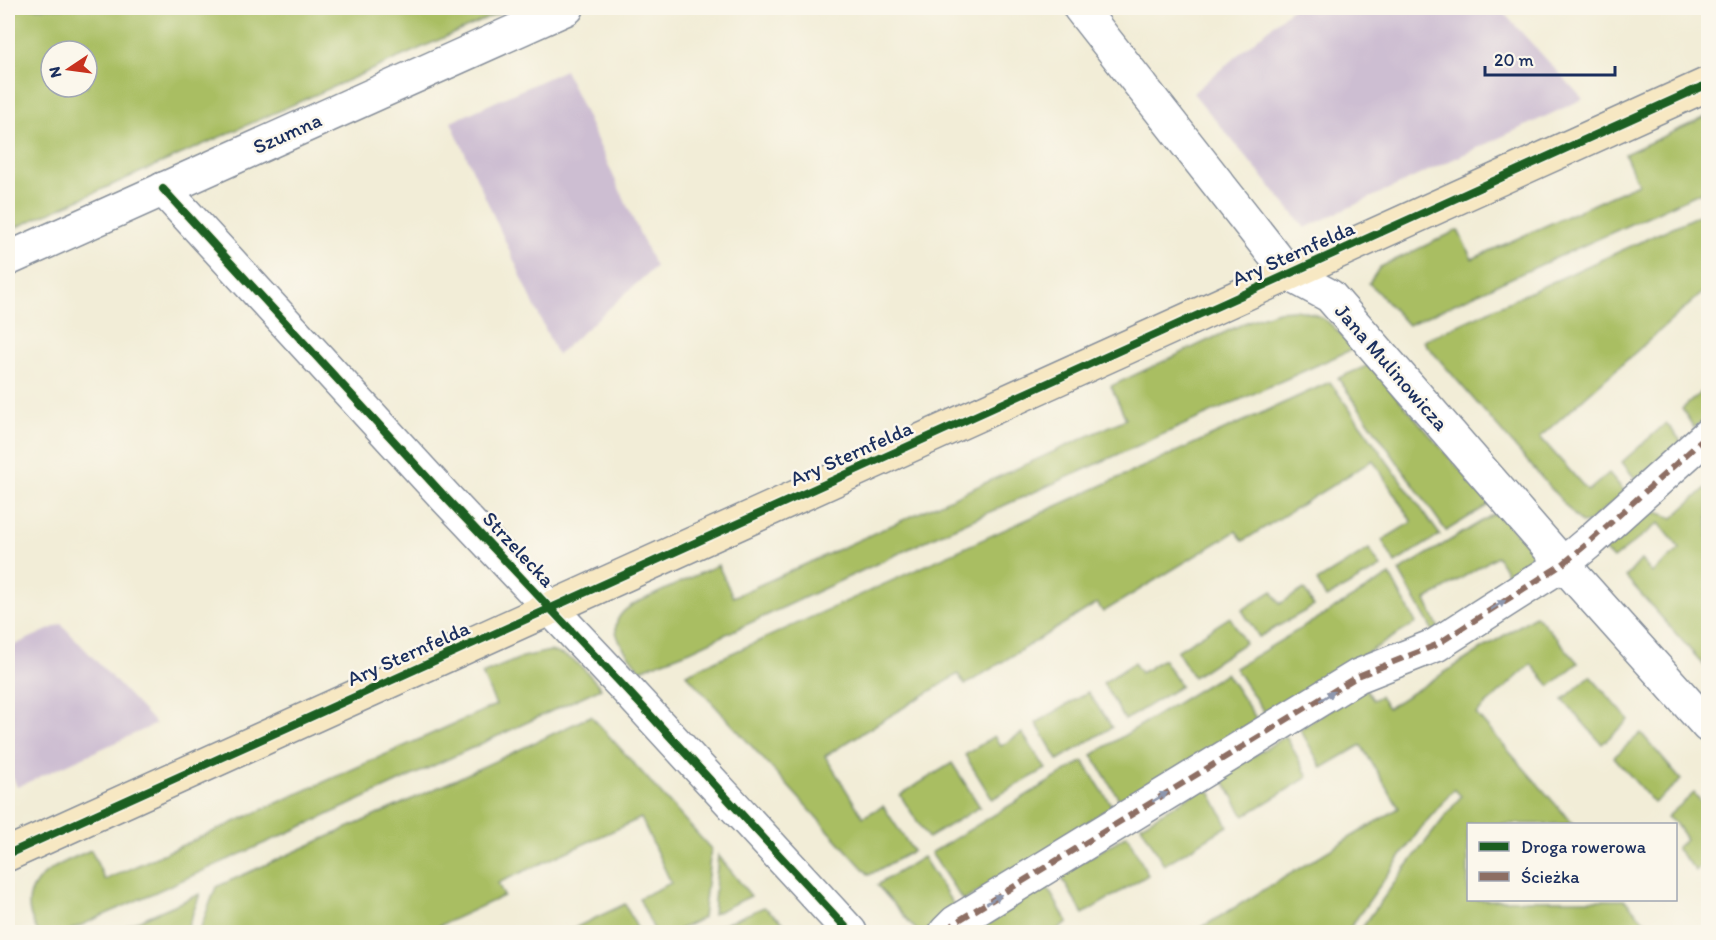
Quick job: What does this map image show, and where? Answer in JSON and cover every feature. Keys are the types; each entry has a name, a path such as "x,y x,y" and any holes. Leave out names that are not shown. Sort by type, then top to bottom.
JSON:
{"street":[{"name":"Szumna","path":"8,259 567,8"},
{"name":"Jana Mulinowicza","path":"1080,8 1289,274 1330,296 1563,564 1708,726"},
{"name":"Ary Sternfelda","path":"8,854 1708,84"},
{"name":"Strzelecka","path":"163,189 850,933"},
{"path":"946,933 956,922 1358,676 1436,645 1563,564 1708,435"}],"shaded area":[{"path":"1293,8 1499,8 1583,99 1305,228 1193,93"},
{"path":"565,70 655,267 557,355 451,122"},
{"path":"61,624 156,724 17,787 8,766 8,648"}],"green space":[{"path":"8,8 511,8 8,231"},
{"path":"1708,116 1708,189 1408,325 1369,283 1380,267 1458,230 1472,259 1638,184 1625,154"},
{"path":"1708,211 1708,288 1540,437 1588,491 1609,473 1625,492 1589,522 1581,523 1423,341"},
{"path":"1294,310 1321,317 1353,349 934,537 690,651 640,670 621,644 616,627 618,619 636,603 718,565 733,597 1126,419 1111,386 1249,321 1278,311"},
{"path":"1369,365 1490,504 1446,531 1338,378"},
{"path":"1330,382 1440,535 1395,563 1382,540 1412,522 1373,460 1243,541 1236,531 1103,612 1097,603 965,685 958,674 825,756 863,817 883,806 913,851 869,875 686,674"},
{"path":"1708,386 1708,416 1694,428 1682,409"},
{"path":"1666,423 1682,442 1636,480 1622,462"},
{"path":"1708,486 1708,620 1704,625 1708,630 1708,670 1626,577 1641,560 1652,573 1680,549 1659,523 1613,559 1602,548 1646,508 1673,518"},
{"path":"1497,512 1544,563 1513,583 1497,556 1426,600 1439,629 1433,631 1399,571"},
{"path":"1369,549 1381,567 1326,598 1317,581"},
{"path":"1390,575 1416,623 1266,715 1235,668"},
{"path":"1304,589 1314,606 1259,637 1242,610 1272,591 1280,604"},
{"path":"1535,616 1541,620 1578,663 1550,686 1531,664 1476,714 1572,823 1467,823 1467,901 1626,901 1655,932 1359,932 1461,796 1454,789 1421,828 1347,932 1194,932 1399,808 1361,745 1322,768 1300,729 1365,687 1373,700 1380,696 1388,708"},
{"path":"1230,617 1245,643 1193,677 1177,651"},
{"path":"550,651 573,660 601,688 321,818 66,932 38,932 30,913 30,895 42,877 61,864 91,850 105,880 496,705 482,674 523,657"},
{"path":"1163,659 1181,686 1125,720 1103,683 1134,663 1141,673"},
{"path":"1226,673 1258,721 1122,804 1092,755"},
{"path":"1590,676 1629,720 1602,744 1563,700"},
{"path":"1088,692 1112,727 1058,760 1036,723"},
{"path":"591,716 711,849 703,918 674,932 655,932 639,898 671,883 641,818 498,883 504,896 426,932 199,932 216,887"},
{"path":"1022,733 1046,769 992,799 965,755 994,736 1001,746"},
{"path":"1641,733 1681,780 1654,803 1614,757"},
{"path":"1286,736 1308,777 1244,816 1221,776"},
{"path":"1083,761 1114,809 963,901 931,853"},
{"path":"952,763 980,807 928,838 900,795"},
{"path":"1207,786 1228,826 1164,865 1141,825"},
{"path":"1694,793 1708,810 1708,859 1696,871 1677,849 1686,839 1677,823 1667,817"},
{"path":"1127,835 1148,875 1083,914 1060,875"},
{"path":"718,855 751,896 713,914"},
{"path":"923,857 955,907 925,932 918,932 877,885"},
{"path":"1046,885 1068,923 1053,932 965,932"},
{"path":"200,894 186,932 112,932"},
{"path":"625,904 639,932 574,932 572,929"},
{"path":"764,907 784,923 772,932 705,932"}],"marked path":[{"path":"946,932 956,922 1358,676 1436,645 1563,564 1708,435"}],"cycle path":[{"path":"8,854 1708,84"},
{"path":"163,189 447,499 850,932"}]}
